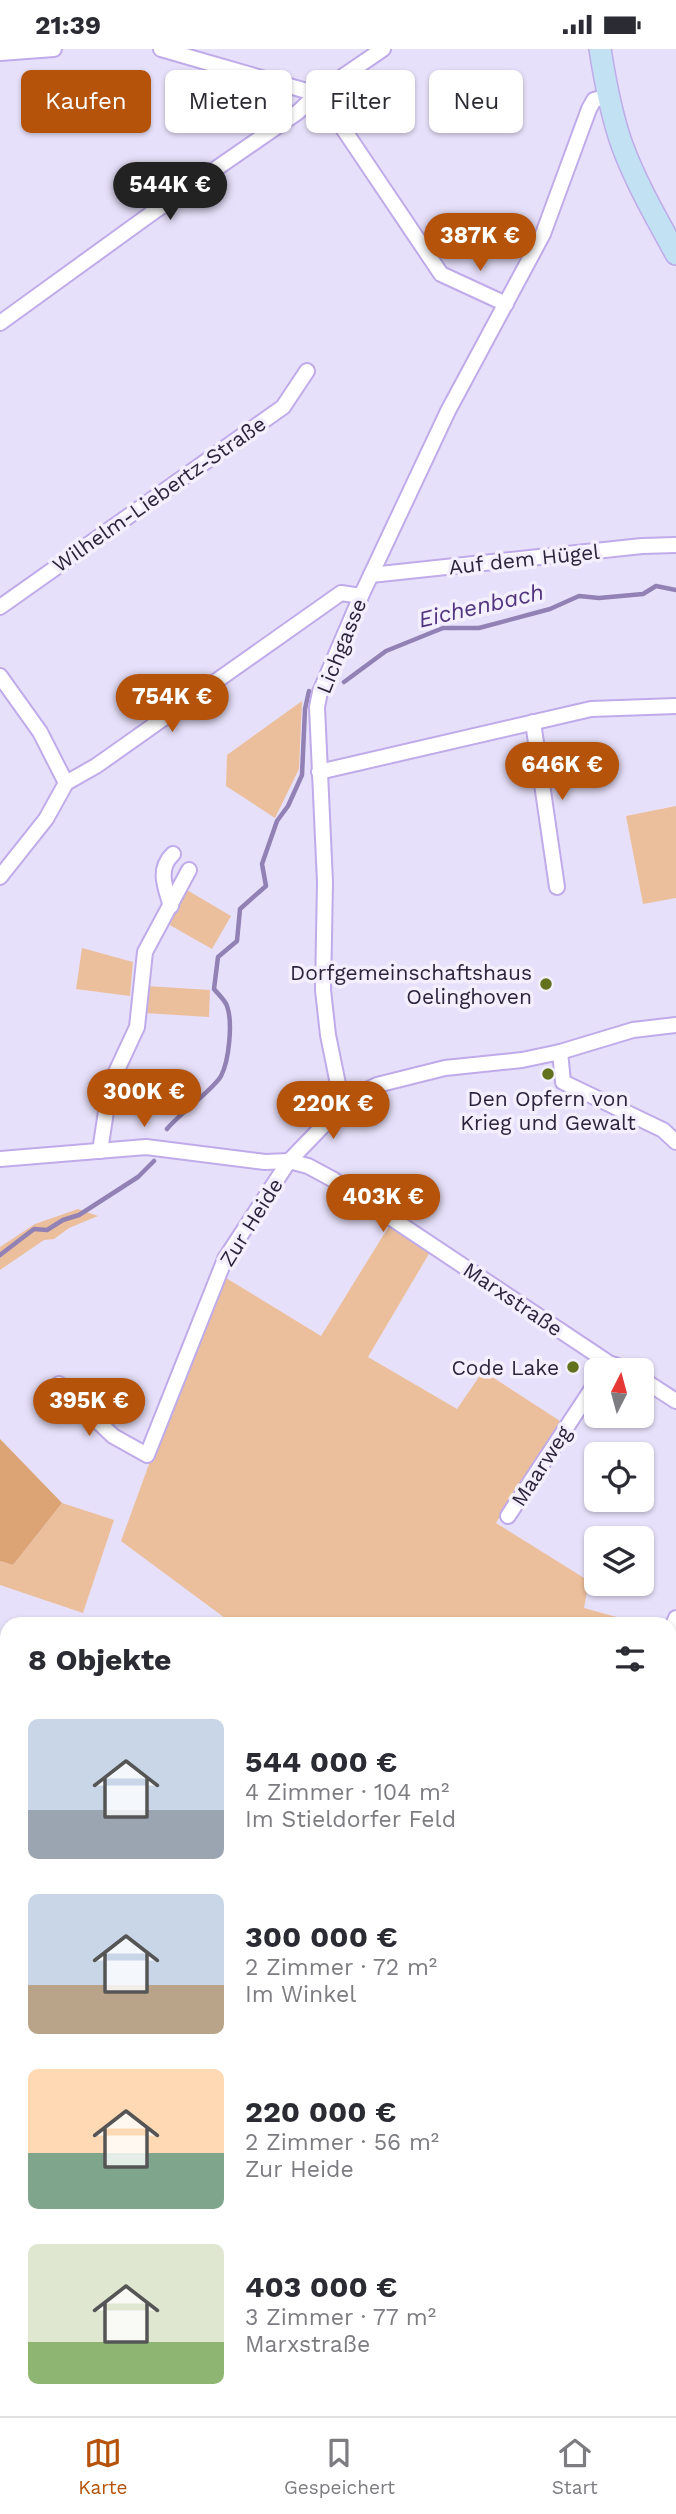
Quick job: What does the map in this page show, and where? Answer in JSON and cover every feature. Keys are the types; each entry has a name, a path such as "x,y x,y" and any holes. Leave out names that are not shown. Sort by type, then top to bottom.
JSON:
{"main road":[{"path":"600,49 608,96 622,146 676,254"}],"street":[{"path":"0,53 54,49"},
{"path":"161,49 306,91"},
{"path":"352,70 383,49"},
{"name":"Lichgasse","path":"350,1098 339,1089 323,990 325,882 317,707 320,692 361,596 448,411 543,234 589,109 594,100 608,96"},
{"path":"0,323 306,104"},
{"path":"346,133 440,274 506,304"},
{"name":"Wilhelm-Liebertz-Straße","path":"0,607 283,407 307,371"},
{"name":"Auf dem Hügel","path":"371,575 642,546 676,545"},
{"path":"0,877 46,819 65,783 96,766 341,593 361,596"},
{"path":"0,676 40,732 65,783"},
{"path":"319,772 591,709 676,706"},
{"path":"533,722 557,887"},
{"path":"171,906 162,877 166,861 173,854"},
{"path":"100,1151 110,1085 136,1027 145,952 188,870"},
{"name":"Zur Heide","path":"59,1384 113,1436 147,1455 225,1259 289,1161 350,1098 377,1085 445,1068 522,1060 560,1052 633,1030 676,1025"},
{"path":"560,1052 563,1083 663,1130 676,1143"},
{"path":"0,1159 146,1147 265,1162 289,1161"},
{"name":"Marxstraße","path":"289,1161 308,1166 334,1180 594,1358"},
{"path":"654,1387 676,1401"},
{"name":"Maarweg","path":"508,1517 584,1401"}],"shaded area":[{"path":"302,701 299,769 275,818 226,786 227,755"},
{"path":"676,806 676,898 643,904 626,816"},
{"path":"187,890 231,916 212,949 168,924"},
{"path":"82,948 133,962 130,996 76,989"},
{"path":"146,986 210,990 209,1017 144,1013"},
{"path":"78,1209 98,1216 69,1228 54,1239 44,1240 0,1270 0,1247 35,1224"},
{"path":"389,1226 430,1252 368,1357 457,1409 483,1371 560,1421 496,1523 584,1578 584,1596 586,1596 584,1608 617,1617 224,1617 121,1541 152,1456 226,1278 321,1336"},
{"path":"0,1439 62,1503 13,1565 0,1561"},
{"path":"62,1503 114,1520 83,1613 0,1585 0,1561 13,1565"}],"waterway":[{"name":"Eichenbach","path":"344,682 386,651 443,628 479,628 550,609 579,596 599,598 643,594 656,586 676,590"},
{"name":"Eichenbach","path":"167,1129 212,1087 224,1069 230,1022 226,1004 214,989 218,957 237,941 240,909 266,886 262,864 277,821 288,806 302,775 305,709 309,691"},
{"name":"Eichenbach","path":"0,1255 34,1229 47,1230 63,1220 79,1215 138,1177 154,1161"}],"place":[{"name":"Dorfgemeinschaftshaus Oelinghoven","path":"546,984"},
{"name":"Den Opfern von Krieg und Gewalt","path":"548,1074"},
{"name":"Code Lake","path":"573,1367"}]}
